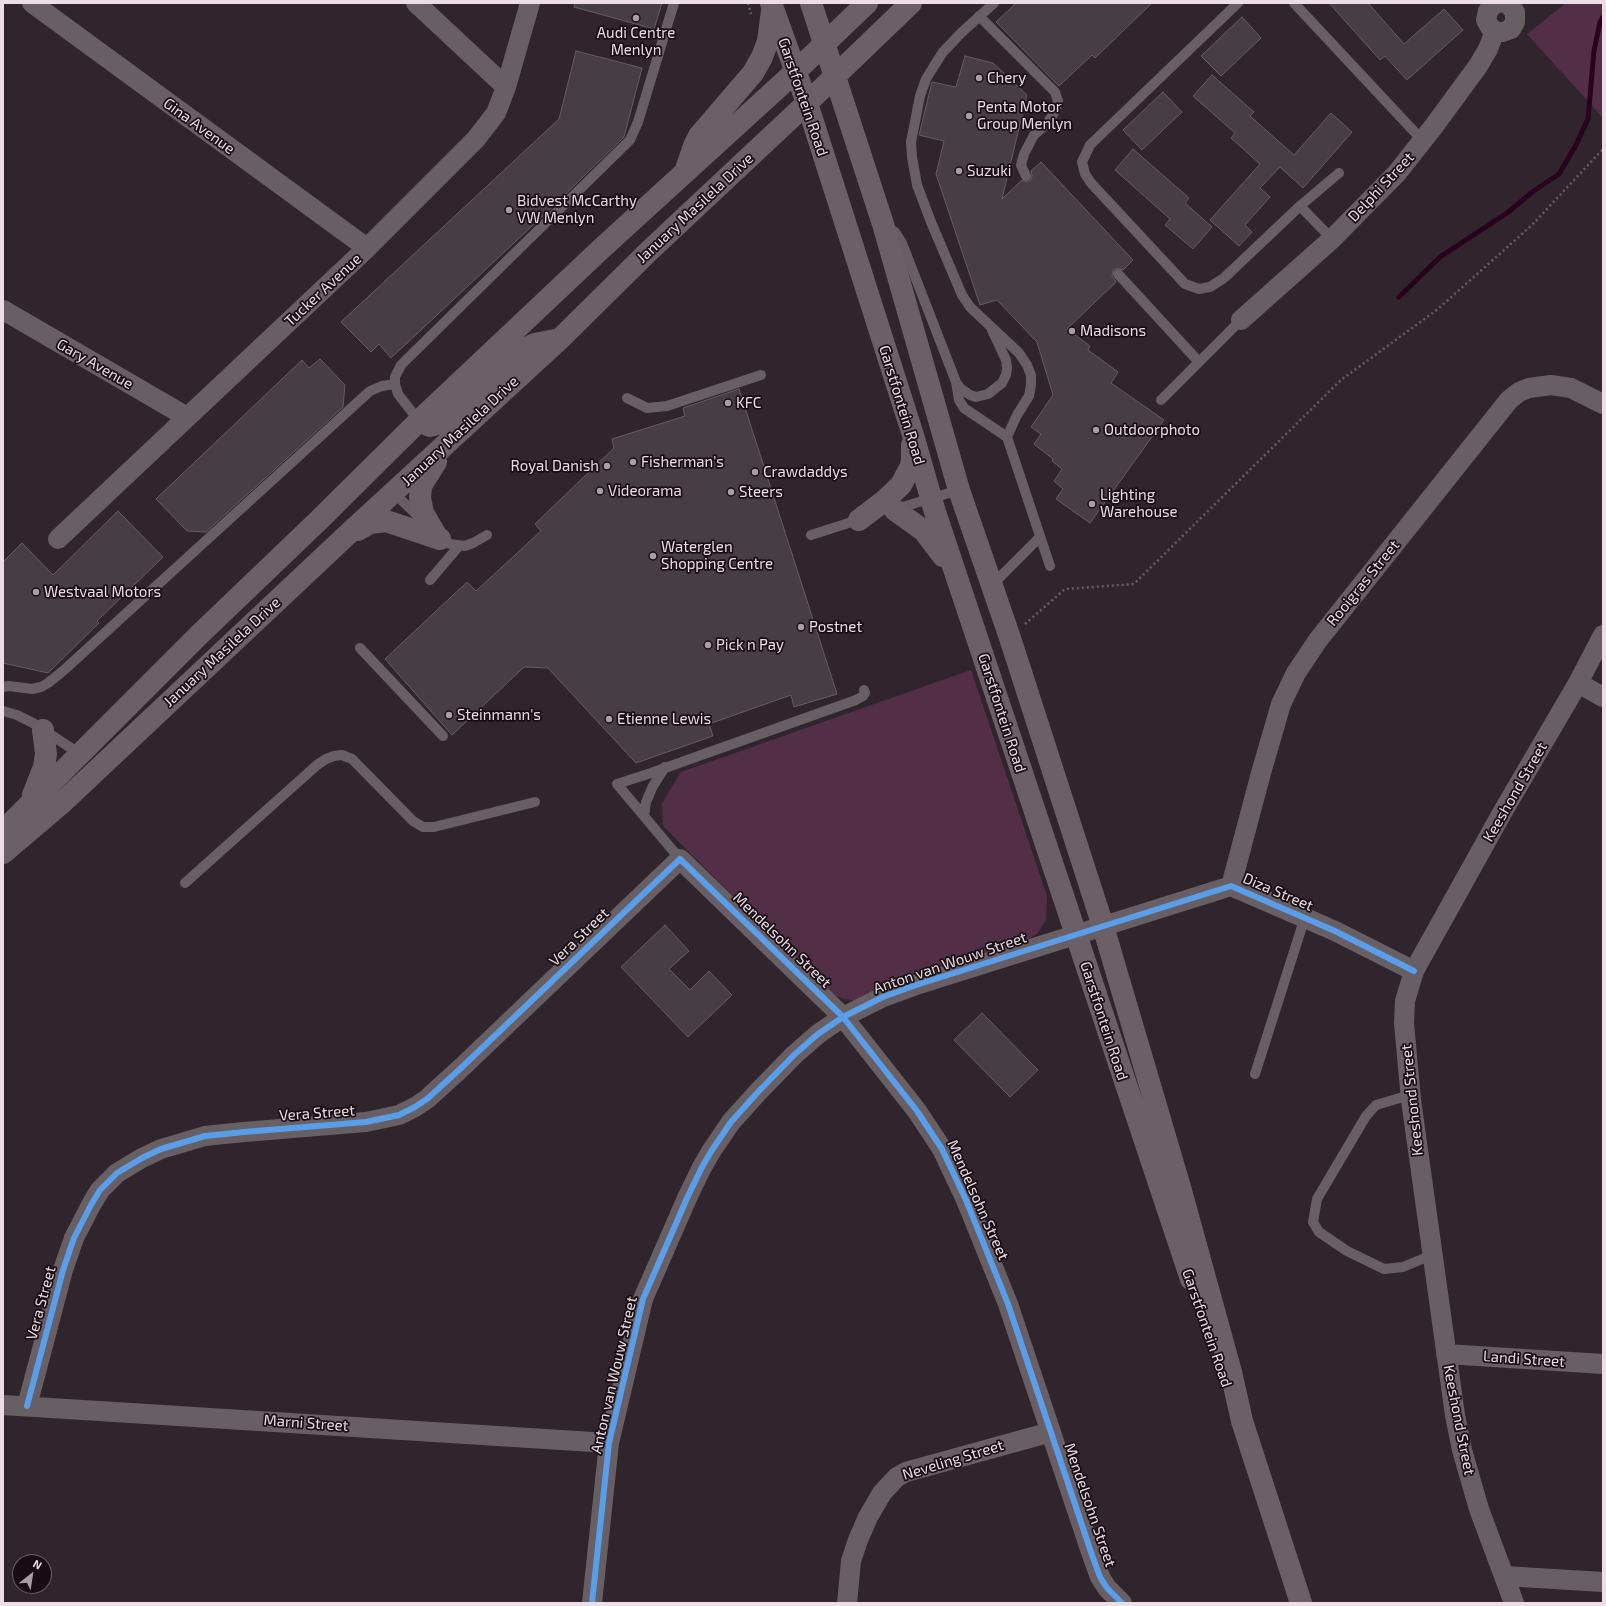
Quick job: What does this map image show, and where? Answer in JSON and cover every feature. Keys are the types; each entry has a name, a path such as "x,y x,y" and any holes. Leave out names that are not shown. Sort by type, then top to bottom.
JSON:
{"main road":[{"name":"Garstfontein Road","path":"811,3 883,224 959,490 1010,638 1103,926 1180,1187 1231,1372 1242,1421 1301,1603"},
{"name":"January Masilela Drive","path":"3,831 200,634 318,521 419,421 575,273 795,72 867,3"},
{"name":"January Masilela Drive","path":"3,853 63,802 347,535 560,339 648,252 806,104 910,3"},
{"name":"Garstfontein Road","path":"772,6 806,104 913,435 930,499 1224,1380 1242,1421"},
{"path":"685,172 699,136 753,73 762,57 768,41 772,6"},
{"path":"419,421 430,426 437,424 522,350 536,344 560,339"},
{"path":"445,540 422,513 420,498 422,486 431,469 469,423"},
{"path":"859,520 894,492 907,474 912,461 913,435"},
{"path":"318,521 361,496 373,493 394,493"},
{"path":"895,510 924,531 956,574"},
{"path":"347,535 370,523 386,522 445,540"},
{"path":"28,805 44,768 46,754 43,730"},
{"path":"63,802 80,754 105,750 128,740"}],"street":[{"name":"Gina Avenue","path":"32,3 367,248"},
{"path":"416,3 506,87"},
{"name":"Tucker Avenue","path":"58,539 367,248 464,153 484,131 496,113 506,87 530,3"},
{"path":"1499,7 1530,3"},
{"name":"Delphi Street","path":"1241,320 1332,239 1397,173 1423,142 1478,66 1488,49 1495,31 1488,25 1486,15 1499,7"},
{"name":"Gary Avenue","path":"3,310 187,417"},
{"name":"Rooigras Street","path":"1231,886 1281,704 1296,673 1318,640 1509,400 1519,392 1529,388 1551,385 1571,388 1603,404"},
{"name":"Keeshond Street","path":"1514,1603 1479,1509 1462,1450 1455,1415 1410,1095 1404,1013 1408,988 1414,971 1502,813 1578,683 1603,635"},
{"path":"1578,683 1603,697"},
{"name":"Mendelsohn Street","path":"680,859 842,1017 917,1111 950,1164 1011,1309 1100,1577 1107,1588 1122,1603"},
{"name":"Vera Street","path":"27,1406 63,1270 74,1238 100,1190 117,1173 161,1149 205,1136 366,1122 399,1115 415,1107 428,1099 680,859"},
{"name":"Diza Street","path":"1103,926 1231,886 1305,917 1414,971"},
{"name":"Anton van Wouw Street","path":"592,1603 609,1443 642,1303 702,1167 731,1122 807,1042 842,1017 884,997 916,985 1103,926"},
{"name":"Landi Street","path":"1446,1354 1603,1364"},
{"name":"Marni Street","path":"3,1405 609,1443"},
{"name":"Neveling Street","path":"847,1603 851,1562 858,1540 874,1507 887,1487 897,1477 906,1472 1051,1432"},
{"path":"1504,1576 1603,1582"}],"lane":[{"path":"419,421 398,394 395,384 398,371 409,356 630,140 638,122 674,3"},
{"path":"994,3 961,33 943,52 926,79 920,96 911,142 912,158 917,184 945,258 962,295 970,308 1019,354 1027,365 1031,375 1031,385 1028,396 1007,437"},
{"path":"1238,3 1090,145 1082,162 1085,174 1091,183 1185,284 1199,289 1204,289 1218,283 1300,206 1339,174"},
{"path":"1294,3 1423,142"},
{"path":"979,16 1055,92 1058,101 1054,113 1046,125 1034,135 1024,154 1021,165 1026,176"},
{"path":"1300,206 1332,239"},
{"path":"883,224 895,232 902,243 956,382 959,400 964,408 1007,437 1050,566"},
{"path":"1118,274 1199,362"},
{"path":"1161,400 1241,320"},
{"path":"956,382 965,392 976,397 988,394 1002,383 1008,368 1006,360 990,327"},
{"path":"627,398 646,408 667,406 761,375"},
{"path":"3,687 9,686 32,689 41,687 48,683 370,391 382,386 395,384"},
{"path":"811,536 959,490"},
{"path":"394,493 445,540 469,545 487,535"},
{"path":"991,586 1040,537"},
{"path":"430,580 445,540"},
{"path":"360,648 443,736"},
{"path":"644,816 646,802 653,786 665,767 859,699 864,695 864,690"},
{"path":"3,711 17,715 80,754"},
{"path":"185,883 317,765 334,756 342,755 352,759 413,821 423,827 434,827 535,802"},
{"name":"Mendelsohn Street","path":"665,767 617,784 680,859"},
{"path":"1254,1074 1305,917"},
{"path":"1410,1095 1376,1105 1366,1116 1317,1199 1314,1222 1319,1232 1347,1251 1384,1269 1403,1267 1432,1255"}],"path":[{"path":"1010,638 1065,589 1134,584 1341,380 1438,309 1532,225 1603,149"}],"shaded area":[{"path":"1566,3 1603,3 1603,118 1527,34"},
{"path":"971,670 1047,896 1046,920 1037,934 1019,944 891,983 858,1001 844,999 831,994 663,826 662,803 681,772"}],"building":[{"name":"Audi Centre Menlyn","path":"575,3 662,3 654,29 574,7"},
{"path":"1016,3 1152,3 1095,58 1092,55 1059,86 996,22"},
{"path":"1329,3 1368,3 1404,44 1444,9 1463,30 1407,80 1385,56 1380,60"},
{"path":"1242,17 1261,38 1221,76 1201,56"},
{"path":"576,51 642,68 624,137 546,213 391,358 379,344 371,352 341,322 559,119"},
{"path":"965,56 993,63 1027,95 1002,199 1022,180 1026,182 1031,180 1031,171 1041,162 1133,260 1123,270 1117,268 1113,270 1112,276 1116,282 1067,329 1090,346 1088,350 1118,372 1111,383 1164,420 1090,523 1056,499 1063,489 1054,481 1062,469 1052,461 1053,459 1034,444 1041,434 1031,427 1053,395 1037,342 997,300 980,305 936,174 944,141 919,135 932,82 956,87"},
{"path":"1212,75 1254,112 1250,116 1294,155 1331,113 1352,132 1303,188 1280,167 1260,188 1270,197 1245,225 1252,232 1239,246 1210,220 1260,164 1231,138 1235,133 1193,96"},
{"path":"1163,92 1182,112 1142,150 1123,130"},
{"path":"1133,149 1189,198 1185,203 1212,227 1193,249 1165,225 1170,219 1115,170"},
{"path":"320,359 345,385 343,407 206,532 187,531 156,499 302,360 309,368"},
{"name":"Waterglen Shopping Centre","path":"739,389 837,694 794,707 791,695 709,724 713,736 636,763 548,668 524,667 452,735 385,659 467,582 476,591 541,531 535,524 614,448 612,439 685,416 683,408"},
{"name":"Westvaal Motors","path":"118,511 163,557 97,621 99,623 48,673 3,663 3,562 22,543 53,575"},
{"path":"665,925 689,951 669,969 690,990 709,971 732,995 688,1037 621,967"},
{"path":"982,1013 1038,1070 1010,1097 954,1040"}],"waterway":[{"path":"1399,297 1440,257 1507,213 1535,190 1559,174 1576,145 1588,119 1594,51 1600,22 1603,17"}],"cycle path":[{"path":"27,1406 63,1270 74,1238 100,1190 117,1173 161,1149 205,1136 366,1122 399,1115 415,1107 427,1099 460,1069 680,859 843,1017 917,1111 942,1149 966,1200 1008,1304 1100,1577 1107,1588 1122,1603"},
{"path":"592,1603 609,1443 643,1299 688,1196 712,1150 731,1122 758,1092 794,1055 818,1034 843,1017 883,997 916,985 1231,886 1335,931 1414,971"}],"place":[{"name":"Audi Centre Menlyn","path":"636,18"},
{"name":"Chery","path":"979,78"},
{"name":"Penta Motor Group Menlyn","path":"969,116"},
{"name":"Suzuki","path":"959,171"},
{"name":"Bidvest McCarthy VW Menlyn","path":"509,210"},
{"name":"Madisons","path":"1072,331"},
{"name":"KFC","path":"728,403"},
{"name":"Outdoorphoto","path":"1096,430"},
{"name":"Fisherman's","path":"633,462"},
{"name":"Royal Danish","path":"607,466"},
{"name":"Crawdaddys","path":"755,472"},
{"name":"Videorama","path":"600,491"},
{"name":"Steers","path":"731,492"},
{"name":"Lighting Warehouse","path":"1092,504"},
{"name":"Waterglen Shopping Centre","path":"653,556"},
{"name":"Westvaal Motors","path":"36,592"},
{"name":"Postnet","path":"801,627"},
{"name":"Pick n Pay","path":"708,645"},
{"name":"Steinmann's","path":"449,715"},
{"name":"Etienne Lewis","path":"609,719"}]}
